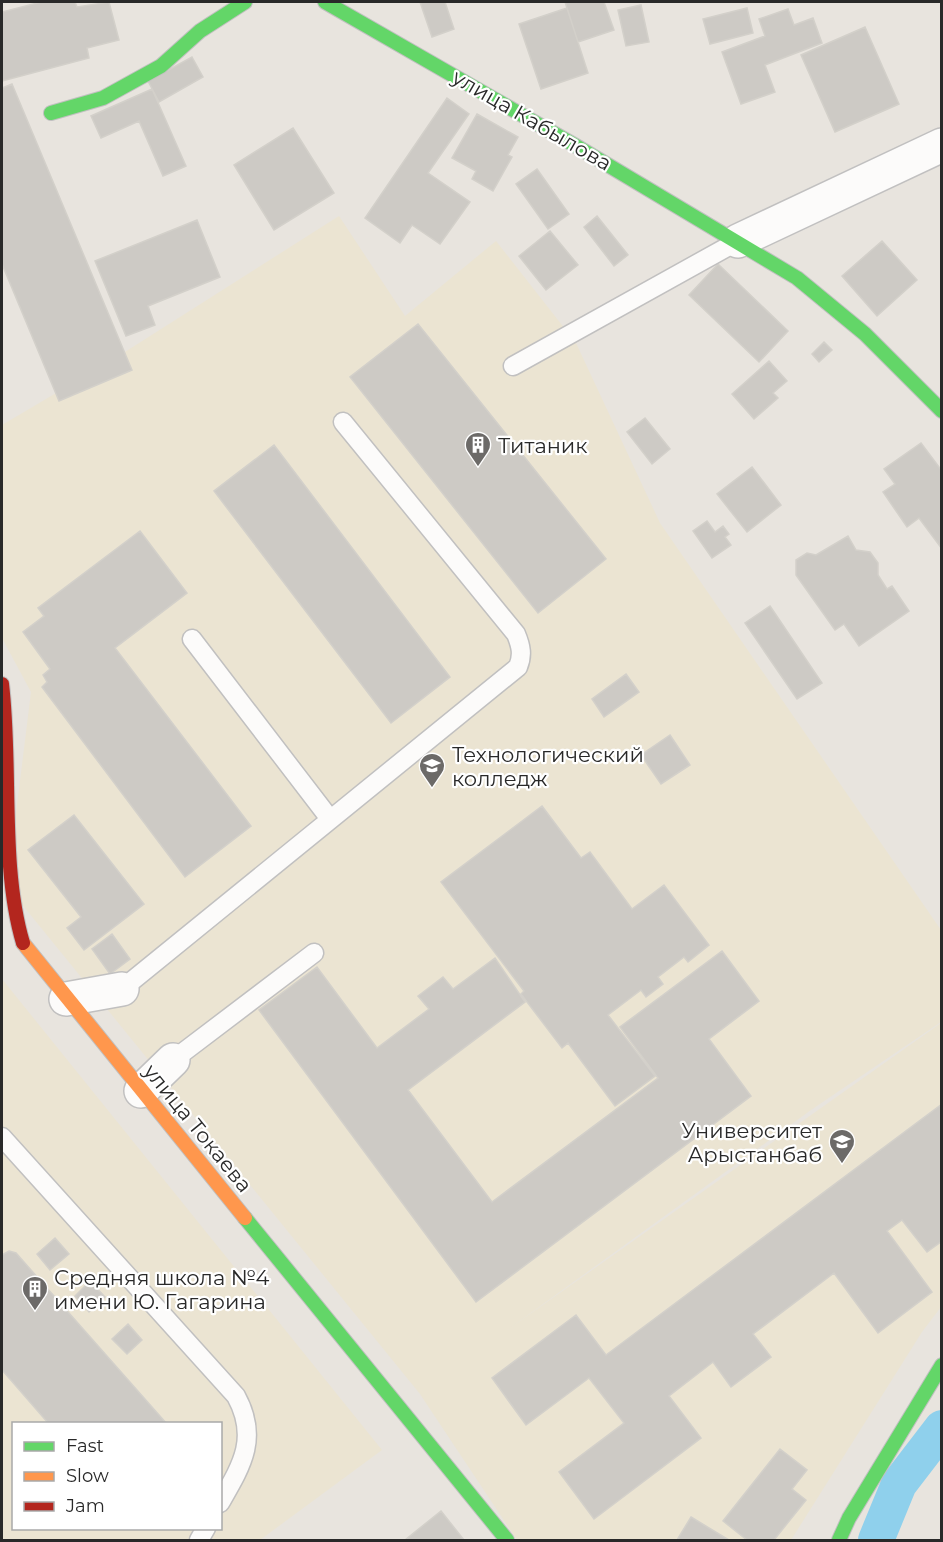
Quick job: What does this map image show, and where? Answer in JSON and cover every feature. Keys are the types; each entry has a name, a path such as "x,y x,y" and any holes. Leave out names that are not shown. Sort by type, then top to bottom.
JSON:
{"street":[{"path":"51,113 103,98 161,66 200,31 244,2"},
{"name":"улица Кабылова","path":"325,2 738,241 797,278 865,334 942,411"},
{"path":"738,241 942,145"},
{"name":"улица Токаева","path":"2,684 5,710 3,890 8,929 507,1540"},
{"path":"66,999 122,989"},
{"path":"141,1091 173,1060"},
{"path":"838,1540 942,1365"}],"lane":[{"path":"513,366 738,241"},
{"path":"122,989 330,819 508,678 522,659 521,646 506,621 343,422"},
{"path":"192,639 330,819"},
{"path":"173,1060 314,953"},
{"path":"2,1137 236,1396 246,1422 247,1449 239,1471 222,1500"}],"shaded area":[{"name":"Технологический колледж","path":"339,216 405,316 496,241 576,343 660,523 941,930 941,1022 811,1110 506,1331 941,1023 941,1307 922,1332 791,1540 517,1540 420,1394 7,886 31,692 2,638 2,425 117,357"},
{"path":"2,979 382,1450 260,1540 2,1540"}],"building":[{"path":"41,2 75,2 77,7 109,2 119,40 87,48 89,58 2,81 2,12"},
{"path":"420,2 445,2 454,29 432,37"},
{"path":"565,2 604,2 614,30 578,42"},
{"path":"641,5 649,42 626,46 618,10"},
{"path":"567,8 588,73 541,89 519,24"},
{"path":"747,8 753,33 710,44 703,19"},
{"path":"788,9 794,25 813,18 822,43 765,65 775,92 741,104 722,52 765,36 759,19"},
{"path":"865,27 899,104 835,132 801,55"},
{"path":"192,57 203,77 159,102 148,81"},
{"path":"12,84 132,370 59,401 2,264 2,88"},
{"path":"152,89 186,166 163,176 139,121 101,138 91,116"},
{"path":"447,98 469,114 428,173 470,202 440,244 412,225 400,243 365,218"},
{"path":"477,114 518,137 508,155 512,157 493,191 472,179 476,171 452,158"},
{"path":"293,128 334,193 274,230 234,165"},
{"path":"537,169 569,214 548,229 516,184"},
{"path":"597,216 628,255 614,266 584,227"},
{"path":"197,220 220,277 148,306 155,325 126,336 95,261"},
{"path":"550,231 578,265 546,290 519,256"},
{"path":"882,241 917,280 877,316 842,276"},
{"path":"718,264 788,331 759,362 689,295"},
{"name":"Титаник","path":"418,324 606,559 538,613 350,377"},
{"path":"824,342 832,350 819,362 812,354"},
{"path":"769,361 787,381 773,393 778,398 754,419 732,394"},
{"path":"645,418 670,449 652,464 627,432"},
{"path":"921,443 942,471 942,549 919,518 907,527 883,492 895,484 884,469"},
{"path":"274,445 450,677 391,723 214,491"},
{"path":"752,467 781,505 747,532 717,494"},
{"path":"707,521 715,532 723,526 729,534 725,537 731,545 712,558 693,531"},
{"path":"140,531 187,593 115,648 251,826 185,877 42,687 47,682 43,675 50,669 23,632 44,616 38,608"},
{"path":"848,536 856,550 870,552 878,563 878,575 887,589 892,586 909,611 859,646 844,624 835,630 796,575 796,560 807,553 816,555"},
{"path":"770,606 822,683 797,699 745,623"},
{"path":"626,674 639,692 604,717 592,699"},
{"path":"670,735 690,765 661,784 641,755"},
{"name":"Технологический колледж","path":"542,806 581,858 590,852 632,909 664,885 709,945 688,962 684,957 658,977 663,984 646,997 641,990 608,1015 655,1076 615,1106 568,1043 562,1048 521,994 524,991 441,882"},
{"path":"74,815 144,904 84,950 67,928 81,917 28,850"},
{"path":"112,934 130,959 110,974 92,949"},
{"path":"722,951 759,1001 709,1039 751,1096 476,1302 259,1010 317,967 377,1048 429,1009 418,996 443,977 453,989 495,958 525,1002 408,1090 492,1202 658,1078 620,1027"},
{"path":"942,1104 942,1241 927,1252 902,1220 887,1231 932,1292 878,1333 834,1273 753,1334 771,1357 731,1387 713,1362 669,1396 701,1438 594,1519 559,1472 624,1423 589,1378 526,1425 492,1378 576,1315 606,1355"},
{"path":"55,1238 69,1254 50,1270 37,1254"},
{"name":"Средняя школа №4 имени Ю. Гагарина","path":"9,1251 16,1253 165,1422 47,1422 2,1370 2,1255"},
{"path":"90,1281 105,1297 89,1312 75,1296"},
{"path":"128,1324 142,1340 127,1354 112,1339"},
{"path":"780,1449 807,1470 792,1489 806,1500 774,1540 747,1540 723,1521"},
{"path":"441,1511 464,1540 405,1540"},
{"path":"691,1517 729,1540 677,1540"}],"waterway":[{"path":"876,1540 899,1484 942,1428"}],"traffic: fast":[{"path":"51,113 103,98 161,66 200,31 245,2"},
{"path":"325,2 576,146 797,278 865,334 942,411"},
{"path":"245,1218 507,1540"},
{"path":"839,1540 849,1518 942,1365"}],"traffic: slow":[{"path":"23,943 245,1218"}],"traffic: jam":[{"path":"2,684 11,882 23,943"}],"place":[{"name":"Титаник","path":"478,468"},
{"name":"Технологический колледж","path":"432,789"},
{"name":"Университет Арыстанбаб","path":"842,1165"},
{"name":"Средняя школа №4 имени Ю. Гагарина","path":"35,1312"}]}
